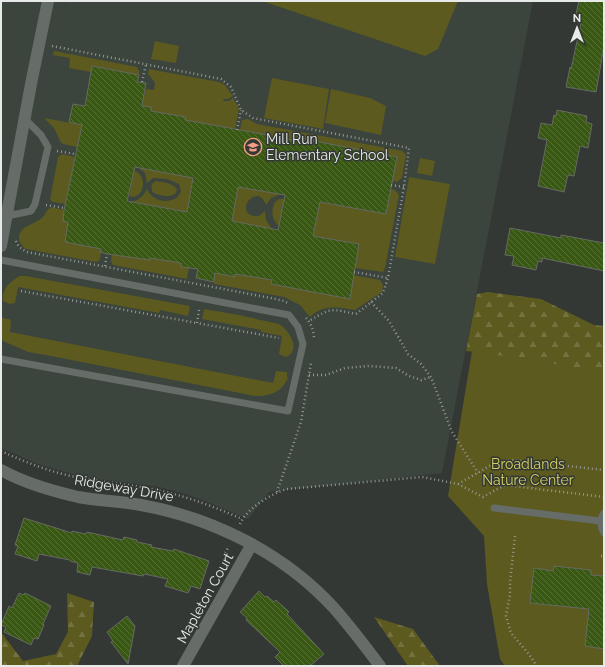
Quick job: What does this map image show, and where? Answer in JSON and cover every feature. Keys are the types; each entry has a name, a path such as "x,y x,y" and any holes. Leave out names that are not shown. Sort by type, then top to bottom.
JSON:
{"street":[{"path":"1,246 24,118 48,1"},
{"name":"Ridgeway Drive","path":"1,470 35,484 78,497 141,505 178,513 209,524 252,544 279,561 301,578 332,606 380,666"},
{"name":"Mapleton Court","path":"183,666 252,544"}],"lane":[{"path":"7,216 31,211 35,204 48,147 41,135 24,118"},
{"path":"1,260 289,315 298,327 303,344 288,411 1,359"},
{"path":"494,508 600,521"},
{"path":"604,513 600,521 601,529 604,533"}],"path":[{"path":"50,53 52,46 221,79 232,88 241,110 237,130"},
{"path":"142,82 146,64"},
{"path":"241,110 253,118 408,148 404,187 388,278 383,293 356,314 335,309 326,311 309,321"},
{"path":"55,158 58,147"},
{"path":"57,151 75,154"},
{"path":"391,185 404,187"},
{"path":"42,209 45,204 65,208"},
{"path":"14,235 17,244 26,252 271,298 290,304"},
{"path":"106,266 107,254"},
{"path":"354,272 388,278"},
{"path":"21,291 279,338"},
{"path":"371,302 389,321 408,354 421,364 431,377 452,432 478,473"},
{"path":"197,323 199,310"},
{"path":"305,317 309,321 314,334 314,346"},
{"path":"277,492 301,422 312,360"},
{"path":"310,375 326,375 345,368 369,366 396,368 409,376 421,380 431,377"},
{"path":"1,451 42,468 74,477 139,486 177,494 205,503 242,519 264,500 277,492 422,477 458,484 483,498 505,486 604,497"},
{"path":"458,484 493,464 512,460 604,470"},
{"path":"515,536 510,595 506,616 511,633 537,666"}],"shaded area":[{"name":"Mill Run Elementary School","path":"1,1 533,1 442,473 269,492 248,519 186,494 159,487 90,478 65,472 38,464 1,448"}],"green space":[{"path":"262,1 458,1 438,49 425,56"},
{"path":"155,41 179,46 176,63 151,59"},
{"path":"54,51 137,67 139,75 93,66 91,72 69,68 70,58 53,55"},
{"path":"149,69 219,82 225,85 233,96 228,99 224,99 223,101 229,101 233,98 239,109 235,129 185,120 185,117 151,111 151,107 142,106 146,89 154,90 155,83 148,74"},
{"path":"272,78 329,89 323,129 264,118"},
{"path":"331,89 370,98 386,106 381,135 325,123"},
{"path":"44,118 82,125 78,147 63,144 54,128"},
{"path":"248,119 257,124 403,151 406,155 402,178 397,182 392,181 397,157 299,138 298,141 240,130 242,120"},
{"path":"62,154 75,157 66,204 53,202 50,200 58,157"},
{"path":"420,158 435,161 432,176 417,173"},
{"path":"137,167 193,178 187,212 131,202 140,198 147,189 154,197 164,201 174,199 181,191 179,184 167,179 153,178 147,183 145,173"},
{"path":"134,171 139,173 142,177 143,187 141,192 134,197 129,196"},
{"path":"409,177 450,184 435,264 395,257"},
{"path":"156,181 173,185 177,189 176,193 168,196 153,193 152,186"},
{"path":"238,187 281,194 271,198 266,205 262,198 257,196 252,197 246,206 247,211 251,215 259,216 265,211 266,220 272,229 232,221"},
{"path":"390,189 395,190 399,195 383,272 355,268 359,244 313,236 320,202 386,214"},
{"path":"279,199 284,199 279,226 274,221 272,212 275,202"},
{"path":"52,207 64,210 63,221 68,222 65,242 101,249 100,260 96,262 26,249 22,246 19,239 21,231 42,218 47,210"},
{"path":"112,254 181,263 189,268 187,279 113,265 111,261"},
{"path":"215,273 235,277 235,274 272,280 271,283 353,275 380,280 383,285 382,292 355,310 337,307 326,308 310,317 300,305 284,297 214,284"},
{"path":"20,276 190,306 188,316 160,310 159,313 18,287 15,303 9,304 3,301 3,293 7,286"},
{"path":"488,292 541,299 594,325 604,326 604,372 466,351 477,294"},
{"path":"204,309 279,324 290,335 293,350 291,354 286,357 279,354 282,336 261,332 261,330 202,319"},
{"path":"1,318 9,319 11,321 10,332 273,383 276,371 287,372 288,378 282,387 274,393 265,396 255,396 28,352 3,341 1,338"},
{"name":"Broadlands Nature Center","path":"472,351 604,369 604,666 505,666 500,659 487,584 484,536 448,496"},
{"path":"67,593 94,602 92,636 77,666 1,666 1,632 23,661 56,654 68,632"},
{"path":"374,617 413,629 440,666 408,666"}],"building":[{"path":"579,1 604,1 604,46 596,92 566,87 581,23 574,22"},
{"name":"Mill Run Elementary School","path":"92,66 139,75 137,82 146,83 142,106 151,107 151,111 186,117 185,120 298,141 299,138 397,157 386,214 320,202 313,236 359,244 350,299 271,284 272,280 235,274 235,277 215,273 214,282 196,278 198,269 181,267 181,263 150,258 150,260 107,254 100,252 101,249 65,242 68,222 63,221 64,210 82,125 69,122 73,104 85,106","holes":["135,167 193,178 187,212 127,201","238,187 285,195 278,230 232,221"]},
{"path":"557,110 587,116 586,122 592,124 588,148 580,146 574,176 568,175 564,192 538,186 547,140 538,138 541,123 552,125 554,115 556,116"},
{"path":"510,228 561,238 561,235 604,243 604,271 542,258 542,262 538,261 536,270 512,265 514,256 505,255"},
{"path":"24,518 72,533 72,531 86,534 87,532 123,540 124,537 137,540 137,542 152,545 151,547 173,551 174,549 209,561 200,589 191,586 188,593 165,586 168,579 144,574 143,576 92,567 90,575 77,572 78,563 70,560 39,554 37,561 15,554 18,546 15,545"},
{"path":"554,566 591,570 591,575 604,576 604,649 585,646 589,609 530,603 534,568 553,571"},
{"path":"259,591 265,597 267,596 274,602 276,600 289,612 287,614 324,654 310,666 284,666 275,657 280,652 246,620 247,618 240,612"},
{"path":"19,593 23,595 25,593 51,606 38,639 34,638 31,645 4,632 6,627 1,625 9,606 12,608"},
{"path":"127,616 135,626 128,664 111,642 113,641 107,632"}],"place":[{"name":"Mill Run Elementary School","path":"253,147"}]}
